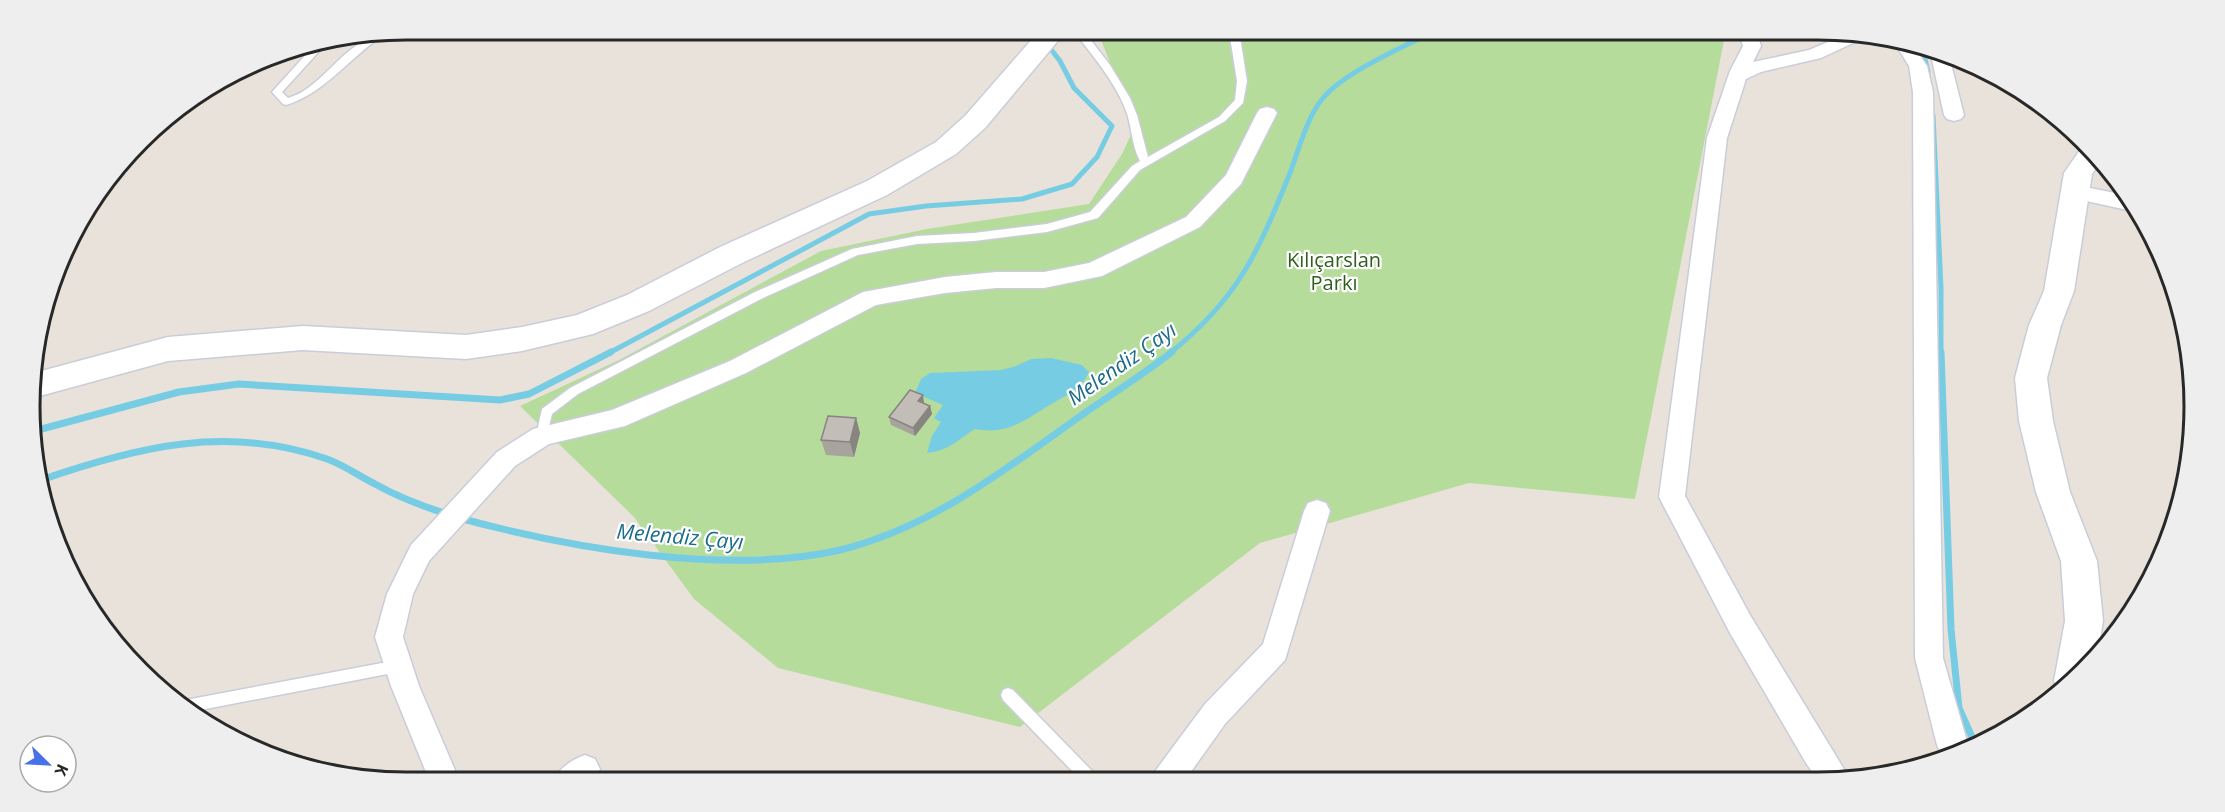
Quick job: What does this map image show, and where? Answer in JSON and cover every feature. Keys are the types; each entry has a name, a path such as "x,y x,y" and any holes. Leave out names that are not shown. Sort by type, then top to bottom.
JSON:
{"main road":[{"path":"41,384 168,349 303,338 466,347 522,339 582,326 638,303 731,255 877,188 946,148 975,122 1045,40"},
{"path":"2076,665 2084,621 2079,561 2053,492 2036,421 2031,378 2045,326 2059,291 2078,173 2088,159"}],"street":[{"path":"1750,40 1752,46 1738,75 1717,138 1672,497 1740,624 1816,753 1830,772"},
{"path":"1738,75 1755,67 1814,54 1845,41"},
{"path":"1908,52 1918,66 1923,92 1929,658 1953,746"},
{"path":"1942,62 1954,115"},
{"path":"441,772 398,666 389,637 400,594 420,553 483,487 506,459 542,436 616,419 738,367 871,298 945,285 996,280 1044,280 1094,270 1193,222 1234,179 1267,113"},
{"path":"2075,192 2122,202"},
{"path":"1173,772 1215,714 1275,651 1317,511"}],"lane":[{"path":"1085,40 1123,95 1134,122 1139,150 1146,162"},
{"path":"542,436 546,412 574,391 759,295 856,252 918,240 974,237 1047,228 1094,215 1136,168 1222,119 1240,100 1242,81 1235,40"},
{"path":"313,53 277,92 286,102 308,93 366,43"},
{"path":"195,704 398,666"},
{"path":"1008,695 1083,772"}],"green space":[{"name":"Kılıçarslan Parkı","path":"1101,40 1724,40 1635,499 1469,483 1260,543 1020,727 778,668 694,599 634,517 520,406 619,360 821,251 927,229 1089,204 1122,154 1135,126"}],"water":[{"path":"1051,358 1082,365 1089,372 1072,392 1015,425 997,430 975,429 947,447 927,453 932,436 941,422 934,418 943,405 915,393 921,379 930,373 1001,370 1031,359"}],"building":[{"path":"910,390 923,395 918,401 930,406 913,428 889,417"},
{"path":"828,416 856,418 850,442 821,440"}],"waterway":[{"path":"609,353 869,214 926,206 1022,199 1072,184 1097,157 1112,126 1074,88 1060,61 1044,40"},
{"name":"Melendiz Çayı","path":"1170,353 1213,313 1244,272 1267,227 1308,124 1323,98 1346,78 1416,40"},
{"path":"1923,56 1928,72"},
{"path":"1933,115 1941,288 1941,352"},
{"path":"41,429 179,392 239,384 500,400 529,394 611,352"},
{"name":"Melendiz Çayı","path":"459,518 550,539 649,555 748,560 795,557 840,550 904,528 962,497 990,480 1172,352"},
{"path":"1941,352 1951,629 1959,708 1972,738"},
{"name":"Melendiz Çayı","path":"48,478 112,458 182,444 254,443 290,448 327,459 392,493 447,514"}]}
